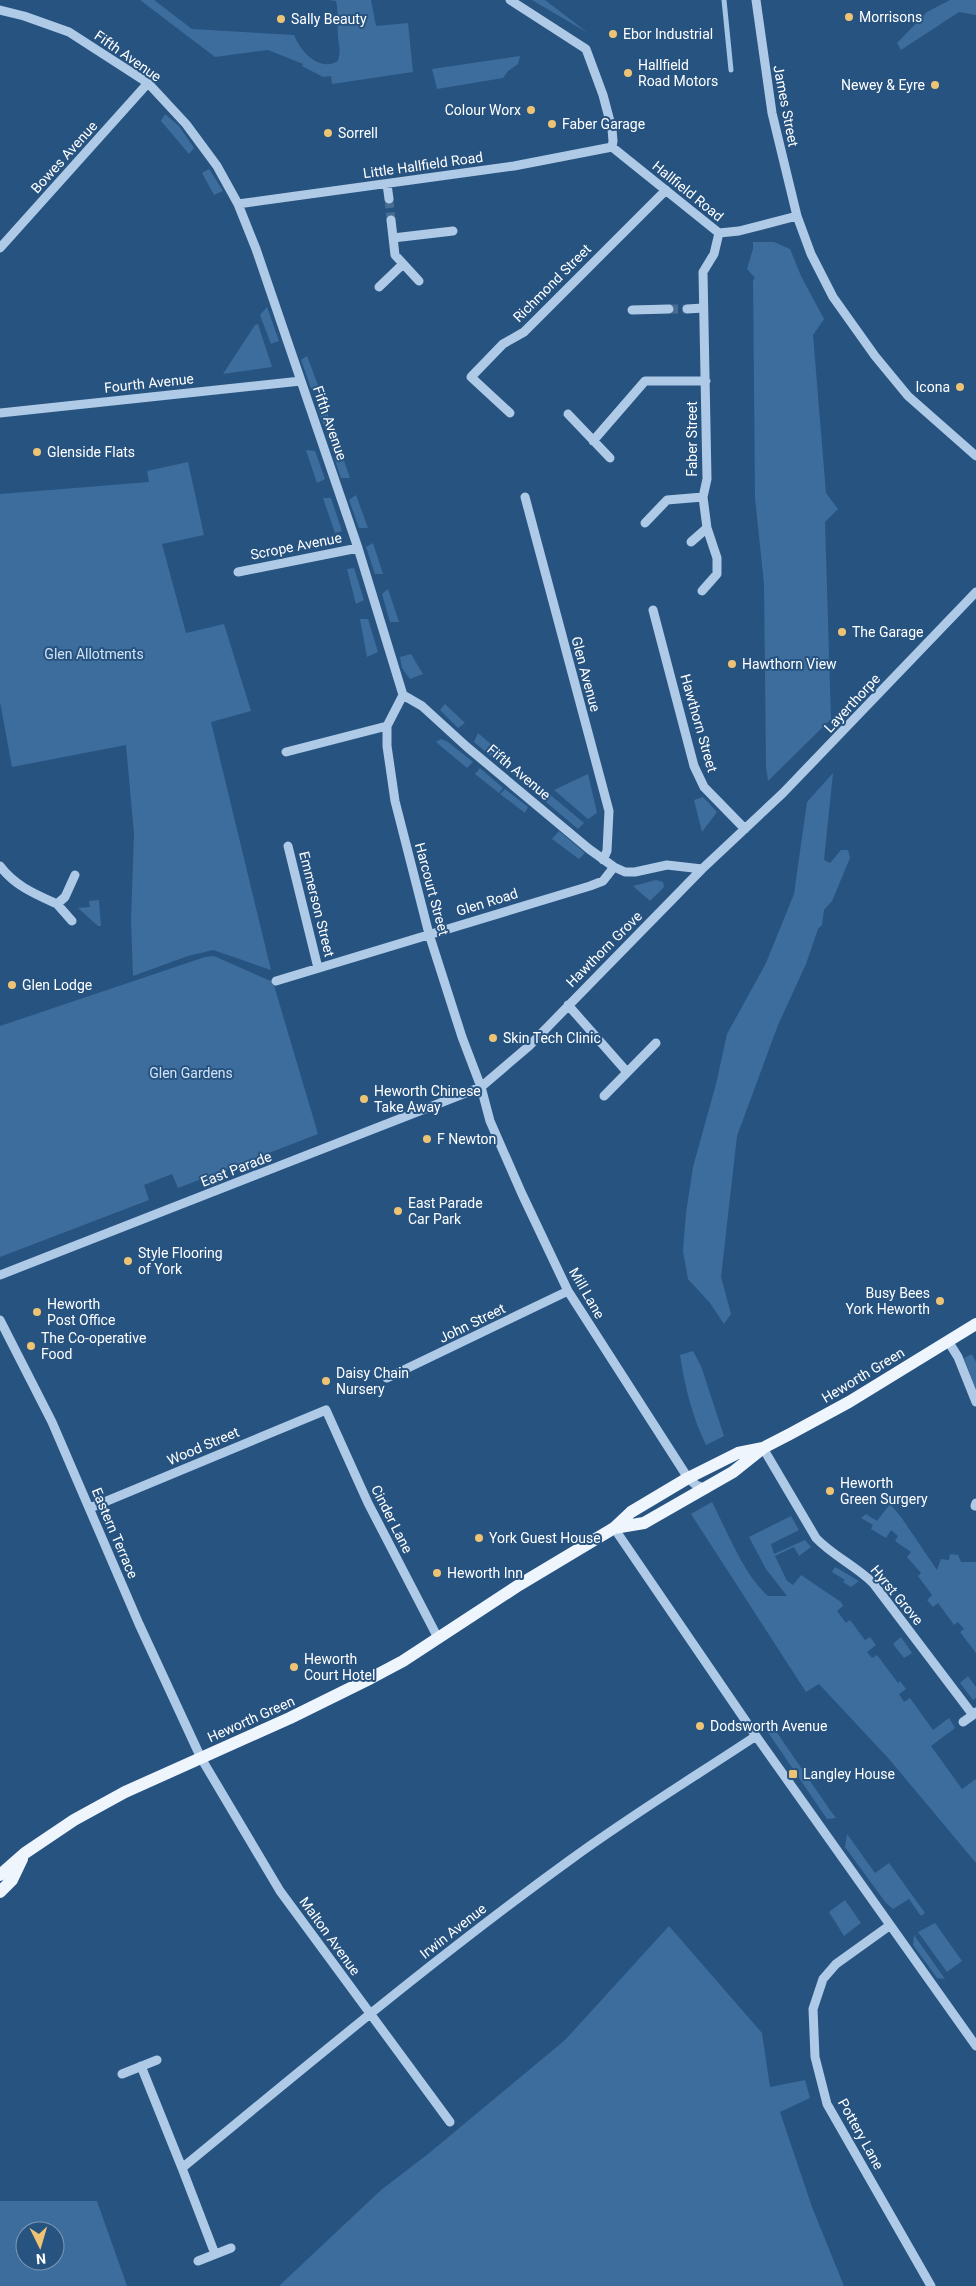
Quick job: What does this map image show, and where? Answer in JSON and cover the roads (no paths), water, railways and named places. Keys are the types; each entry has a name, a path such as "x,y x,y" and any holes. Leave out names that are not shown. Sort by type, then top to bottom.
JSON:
{"main road":[{"name":"Heworth Green","path":"614,1528 644,1523 706,1489 743,1466 763,1448 849,1402 976,1324"},
{"name":"Heworth Green","path":"0,1875 25,1852 74,1820 125,1792 290,1718 371,1678 614,1528 631,1512 688,1478 738,1453 763,1448"},
{"name":"Heworth Green","path":"0,1861 25,1852"},
{"path":"0,1892 12,1880 25,1852"}],"street":[{"path":"510,0 586,49 603,95 612,129 614,141 612,147"},
{"name":"James Street","path":"756,0 769,98 797,216"},
{"name":"Fifth Avenue","path":"0,10 24,16 69,32 148,83 192,131 217,166 238,204 358,548 403,695 422,706 467,747 603,860 614,867"},
{"name":"Bowes Avenue","path":"0,248 148,83"},
{"name":"Little Hallfield Road","path":"238,204 514,166 612,147"},
{"name":"Hallfield Road","path":"612,147 719,233 739,231 797,216"},
{"path":"387,184 389,199"},
{"name":"Richmond Street","path":"510,413 471,377 503,344 524,332 666,190"},
{"path":"797,216 811,254 828,288 854,329 908,396 975,452"},
{"path":"391,220 395,255 419,281"},
{"path":"393,238 453,231"},
{"name":"Faber Street","path":"702,591 716,574 717,558 707,528 703,497 707,479 703,272 714,254 719,233"},
{"path":"379,287 403,264"},
{"path":"687,309 703,308"},
{"path":"632,310 669,309"},
{"name":"Fourth Avenue","path":"0,413 301,381"},
{"name":"Faber Street","path":"594,440 645,382 706,381"},
{"path":"568,414 610,458"},
{"name":"Glen Avenue","path":"525,497 609,811 607,851 603,860"},
{"path":"645,522 667,500 703,497"},
{"path":"691,542 707,528"},
{"name":"Scrope Avenue","path":"238,572 358,548"},
{"name":"Layerthorpe","path":"745,829 832,744 976,592"},
{"name":"Hawthorn Street","path":"653,610 694,766 704,787 745,829"},
{"path":"286,752 387,726 403,695"},
{"name":"Harcourt Street","path":"387,726 395,801 429,934 462,1037 481,1087"},
{"name":"Hawthorn Grove","path":"481,1087 529,1046 702,869 745,829"},
{"name":"Emmerson Street","path":"288,846 318,968"},
{"path":"614,867 625,872 635,872 667,865 702,869"},
{"path":"0,866 24,890 57,904 72,921"},
{"name":"Glen Road","path":"276,981 590,886 603,881 614,867"},
{"path":"57,904 65,897 75,875"},
{"path":"568,1005 627,1072"},
{"path":"604,1096 656,1043"},
{"name":"East Parade","path":"0,1275 481,1087"},
{"name":"Mill Lane","path":"481,1087 490,1121 568,1291 688,1478 696,1485 706,1489"},
{"name":"John Street","path":"387,1378 568,1291"},
{"name":"Eastern Terrace","path":"0,1320 52,1422 139,1624 201,1758"},
{"path":"948,1341 958,1358 976,1402"},
{"name":"Wood Street","path":"90,1508 326,1410"},
{"name":"Cinder Lane","path":"326,1410 368,1503 438,1638"},
{"name":"Hyrst Grove","path":"763,1448 816,1538 862,1573 873,1584 974,1713 963,1722"},
{"path":"614,1528 756,1736 976,2046"},
{"name":"Irwin Avenue","path":"182,2168 371,2014 571,1858 756,1736"},
{"name":"Malton Avenue","path":"201,1758 280,1891 450,2122"},
{"name":"Pottery Lane","path":"889,1926 836,1964 823,1979 813,2009 815,2057 827,2104 931,2286"},
{"path":"122,2074 157,2060"},
{"path":"141,2066 215,2254"},
{"path":"198,2261 230,2248"}],"waterway":[{"path":"724,0 731,70"}],"tunnel":[{"path":"389,199 391,220"},
{"path":"669,309 687,309"}],"place":[{"name":"Morrisons","path":"849,17"},
{"name":"Sally Beauty","path":"281,19"},
{"name":"Ebor Industrial","path":"613,34"},
{"name":"Hallfield Road Motors","path":"628,73"},
{"name":"Newey & Eyre","path":"935,85"},
{"name":"Colour Worx","path":"531,110"},
{"name":"Faber Garage","path":"552,124"},
{"name":"Sorrell","path":"328,133"},
{"name":"Icona","path":"960,387"},
{"name":"Glenside Flats","path":"37,452"},
{"name":"The Garage","path":"842,632"},
{"name":"Hawthorn View","path":"732,664"},
{"name":"Glen Lodge","path":"12,985"},
{"name":"Skin Tech Clinic","path":"493,1038"},
{"name":"Heworth Chinese Take Away","path":"364,1099"},
{"name":"F Newton","path":"427,1139"},
{"name":"East Parade Car Park","path":"398,1211"},
{"name":"Style Flooring of York","path":"128,1261"},
{"name":"Busy Bees York Heworth","path":"940,1301"},
{"name":"Heworth Post Office","path":"37,1312"},
{"name":"The Co-operative Food","path":"31,1346"},
{"name":"Daisy Chain Nursery","path":"326,1381"},
{"name":"Heworth Green Surgery","path":"830,1491"},
{"name":"York Guest House","path":"479,1538"},
{"name":"Heworth Inn","path":"437,1573"},
{"name":"Heworth Court Hotel","path":"294,1667"},
{"name":"Dodsworth Avenue","path":"700,1726"},
{"name":"Langley House","path":"793,1774"}],"park label":[{"name":"Glen Allotments","path":"94,654"},
{"name":"Glen Gardens","path":"191,1073"}]}
